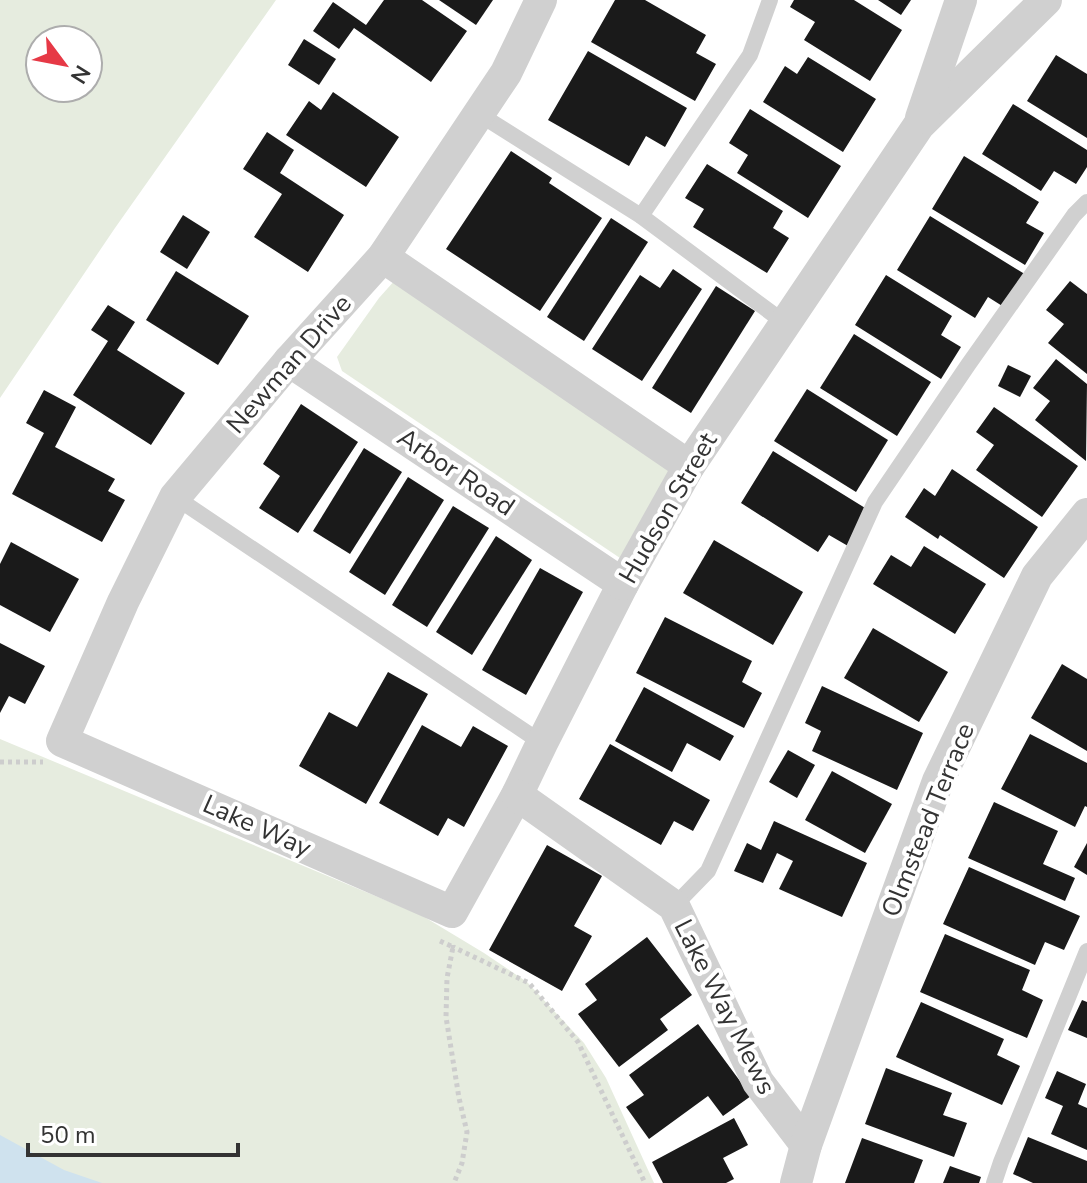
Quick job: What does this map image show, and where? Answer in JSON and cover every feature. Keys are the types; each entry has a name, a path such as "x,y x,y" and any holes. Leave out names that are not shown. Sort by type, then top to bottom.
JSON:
{"street":[{"name":"Newman Drive","path":"56,752 123,602 175,497 289,361 383,257 506,73 541,0"},
{"name":"Hudson Street","path":"919,125 961,0"},
{"name":"Hudson Street","path":"446,926 517,795 623,584 689,466 919,125 1046,0"},
{"path":"383,257 689,466"},
{"name":"Arbor Road","path":"289,361 623,584"},
{"name":"Olmstead Terrace","path":"806,1145 938,781 1037,576 1087,514"},
{"name":"Lake Way","path":"56,752 446,926"},
{"name":"Lake Way Mews","path":"517,795 674,906 758,1082 806,1145"},
{"path":"796,1183 806,1145"}],"lane":[{"path":"641,216 750,55 770,0"},
{"path":"479,114 641,216 785,323"},
{"path":"674,906 708,871 875,502 1065,227 1087,202"},
{"path":"175,497 542,743"},
{"path":"994,1183 1087,951"}],"path":[{"path":"0,762 56,752"},
{"path":"446,926 453,947 447,978 446,1017 467,1132 462,1163 454,1183"},
{"path":"453,947 529,983 578,1042 645,1183"}],"shaded area":[{"path":"0,0 276,0 0,398"},
{"path":"396,279 674,466 620,558 342,371 337,357"},
{"path":"0,739 421,915 527,982 584,1043 606,1078 654,1183 0,1183"}],"water":[{"path":"0,1135 64,1170 102,1183 0,1183"}],"building":[{"path":"384,0 422,0 467,31 431,82 354,28 339,49 313,31 333,2 366,25"},
{"path":"439,0 493,0 476,25"},
{"path":"615,0 645,0 706,35 696,53 716,64 695,101 591,42"},
{"path":"794,0 854,0 902,30 870,81 804,40 815,22 790,7"},
{"path":"878,0 911,0 901,15"},
{"path":"304,39 336,59 319,85 288,65"},
{"path":"588,51 687,108 665,147 646,136 629,166 548,120"},
{"path":"1056,55 1087,74 1087,138 1027,101"},
{"path":"808,57 876,99 843,152 763,102 785,66 797,74"},
{"path":"333,92 399,137 366,187 286,135 309,101 321,110"},
{"path":"1013,104 1087,150 1087,167 1076,184 1054,171 1041,191 982,154"},
{"path":"750,109 841,166 808,218 737,173 748,155 729,143"},
{"path":"267,132 294,150 280,173 344,215 308,272 254,237 282,194 243,169"},
{"path":"511,151 552,178 549,183 602,218 540,311 446,249"},
{"path":"964,156 1039,202 1026,223 1044,233 1025,265 932,209"},
{"path":"707,164 783,211 773,228 789,238 767,273 693,227 704,209 685,198"},
{"path":"183,215 210,232 187,269 160,252"},
{"path":"930,216 1028,276 1007,309 988,297 975,318 897,270"},
{"path":"611,218 648,242 584,341 547,317"},
{"path":"673,269 702,289 642,381 592,349 640,275 660,288"},
{"path":"176,271 249,316 218,365 146,320"},
{"path":"886,275 952,316 941,335 961,347 941,379 855,325"},
{"path":"1070,281 1087,294 1087,374 1048,343 1064,324 1046,310"},
{"path":"716,286 755,311 691,413 652,388"},
{"path":"108,305 135,322 117,350 185,393 151,445 73,395 108,341 91,330"},
{"path":"854,334 931,382 897,436 820,388"},
{"path":"1056,359 1087,384 1086,461 1035,420 1050,401 1033,388"},
{"path":"1008,365 1031,376 1020,397 998,386"},
{"path":"807,389 888,440 856,492 774,441"},
{"path":"44,390 76,407 55,447 115,479 108,491 125,500 102,542 12,494 44,433 26,423"},
{"path":"301,404 358,442 298,533 259,508 280,476 263,464"},
{"path":"994,407 1078,466 1042,517 976,470 994,445 976,432"},
{"path":"364,448 402,472 350,554 313,531"},
{"path":"773,451 870,511 848,546 829,535 818,552 741,503"},
{"path":"952,469 1038,527 1004,578 940,535 938,539 905,517 924,488 935,496"},
{"path":"408,477 444,500 385,595 349,572"},
{"path":"453,506 489,528 427,627 392,605"},
{"path":"496,536 532,560 472,655 436,632"},
{"path":"714,540 803,592 773,645 683,593"},
{"path":"11,542 79,579 50,632 0,605 0,564"},
{"path":"924,546 986,584 955,634 873,584 891,555 911,567"},
{"path":"540,568 583,592 526,695 482,670"},
{"path":"665,617 752,661 742,682 762,693 744,728 636,673"},
{"path":"873,628 948,672 919,722 844,678"},
{"path":"0,643 45,666 25,704 9,696 0,713"},
{"path":"1062,664 1087,679 1087,751 1031,718"},
{"path":"388,672 428,694 366,804 299,766 329,712 357,727"},
{"path":"822,686 923,733 897,790 812,751 821,731 805,723"},
{"path":"644,687 734,736 720,761 687,743 672,772 615,741"},
{"path":"422,725 461,747 473,726 508,746 464,827 448,818 438,836 379,803"},
{"path":"1030,734 1087,763 1087,807 1075,827 1001,789"},
{"path":"610,744 710,800 693,831 674,821 661,845 579,799"},
{"path":"788,750 815,765 797,798 769,782"},
{"path":"832,771 892,804 865,853 805,820"},
{"path":"994,802 1058,831 1043,864 1075,878 1065,901 968,858"},
{"path":"774,821 867,863 842,917 779,889 793,861 777,853 763,883 734,871 747,843 761,850"},
{"path":"1087,843 1087,875 1074,867"},
{"path":"547,845 602,876 574,926 592,936 562,991 489,950"},
{"path":"969,867 1080,916 1064,950 1045,942 1035,965 943,924"},
{"path":"945,934 1030,970 1022,990 1043,1000 1027,1038 920,992"},
{"path":"647,937 692,995 660,1019 668,1030 619,1067 578,1014 597,1000 585,984"},
{"path":"1082,1000 1087,1002 1087,1038 1068,1030"},
{"path":"921,1002 1004,1039 997,1055 1020,1066 1002,1105 896,1057"},
{"path":"698,1024 751,1096 723,1116 708,1096 649,1139 626,1107 644,1095 629,1075"},
{"path":"886,1068 952,1093 943,1115 967,1123 954,1157 865,1124"},
{"path":"1057,1071 1086,1084 1078,1104 1087,1108 1087,1150 1051,1134 1063,1106 1045,1098"},
{"path":"734,1118 748,1145 723,1158 734,1179 726,1183 663,1183 652,1162"},
{"path":"1028,1137 1087,1161 1087,1183 1033,1183 1013,1174"},
{"path":"862,1138 923,1160 914,1183 845,1183"},
{"path":"950,1166 981,1177 979,1183 943,1183"}]}
